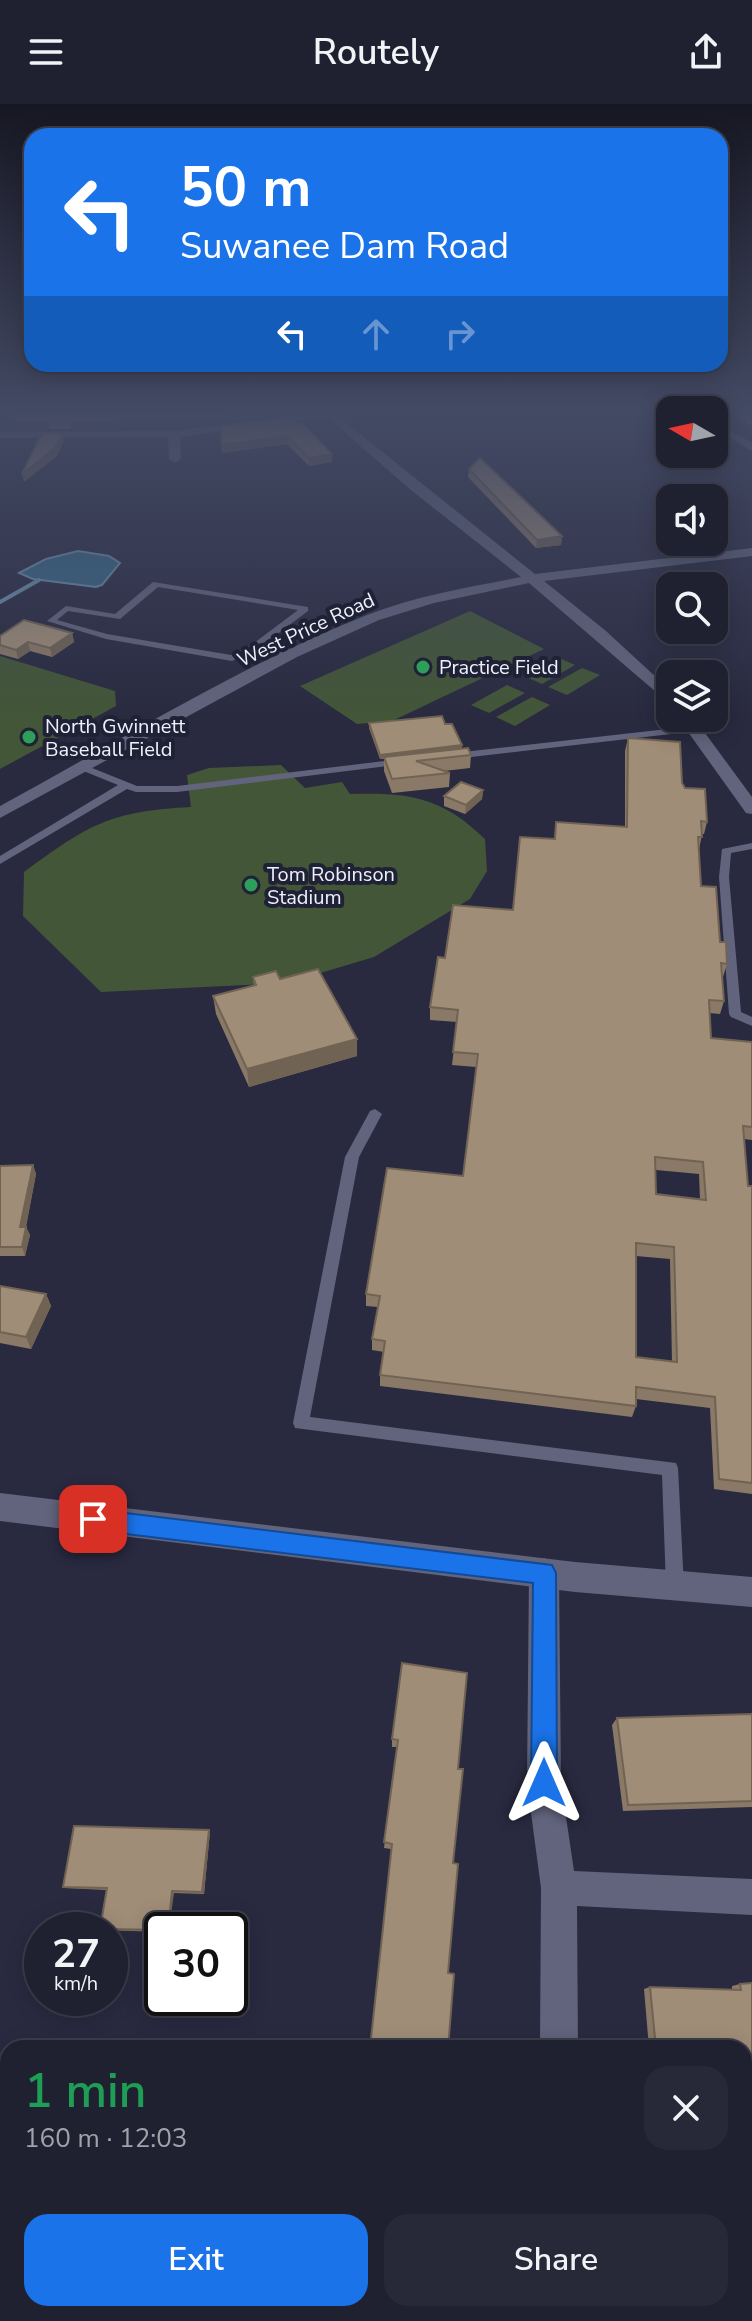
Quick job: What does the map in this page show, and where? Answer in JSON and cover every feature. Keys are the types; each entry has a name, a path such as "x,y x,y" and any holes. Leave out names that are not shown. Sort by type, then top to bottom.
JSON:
{"street":[{"path":"451,513 638,665 656,684"},
{"name":"West Price Road","path":"0,813 292,654 374,617 431,599 531,579 752,552"},
{"path":"696,732 752,809"},
{"path":"0,1507 544,1573 752,1592"},
{"path":"544,1573 544,1783 559,1888 559,2040"},
{"path":"559,1888 752,1897"}],"lane":[{"path":"257,645 305,609 156,584 117,617 66,608 51,621 106,636 232,658 257,645 292,654"},
{"path":"442,757 656,728"},
{"path":"84,768 136,789 177,789 412,760"},
{"path":"0,861 126,785"},
{"path":"752,846 726,851 724,877 735,1014 752,1022"},
{"path":"375,1114 352,1157 301,1423 670,1468 675,1587"}],"green space":[{"name":"Practice Field","path":"470,611 544,649 392,721 357,724 300,686"},
{"name":"North Gwinnett Baseball Field","path":"0,656 115,691 116,706 0,769"},
{"path":"557,657 575,665 542,684 524,676"},
{"path":"582,668 600,675 567,695 548,687"},
{"path":"507,685 525,693 489,713 471,705"},
{"path":"532,697 550,705 515,726 496,717"},
{"name":"Tom Robinson Stadium","path":"281,765 305,788 342,782 350,794 407,796 454,814 485,839 487,871 470,899 374,957 287,983 101,992 23,916 24,872 84,832 101,823 140,812 191,807 187,775 209,768"}],"water":[{"path":"78,551 109,556 120,563 102,585 96,587 33,579 19,573 46,559"}],"building":[{"path":"512,513 538,513 562,536 537,540"},
{"path":"24,620 72,633 50,648 28,642 16,650 0,645 0,636"},
{"path":"442,716 445,724 452,724 462,745 380,755 369,723"},
{"path":"628,738 680,742 682,783 685,788 705,789 707,822 701,821 702,837 698,837 701,886 716,887 720,942 726,942 727,964 721,963 724,1001 709,1000 711,1038 752,1042 752,1127 743,1126 748,1186 752,1186 752,1483 719,1479 715,1397 636,1387 636,1406 380,1375 385,1341 372,1339 380,1296 366,1294 387,1168 463,1176 478,1054 453,1052 458,1010 430,1007 438,957 445,958 453,905 513,910 520,837 555,839 556,822 627,827","holes":["655,1157 703,1162 706,1200 656,1194","636,1243 674,1247 677,1362 636,1357"]},
{"path":"468,748 471,755 416,761 450,773 392,779 384,757"},
{"path":"461,782 483,790 466,805 444,796"},
{"path":"318,969 357,1039 247,1069 213,996 256,985 253,977 276,971 280,979"},
{"path":"33,1165 20,1227 26,1227 22,1247 0,1247 0,1166"},
{"path":"0,1286 46,1294 26,1337 0,1332"},
{"path":"402,1663 467,1673 458,1769 463,1769 453,1863 458,1864 448,1973 454,1974 449,2040 371,2040 392,1844 384,1842 398,1740 392,1739"},
{"path":"752,1714 752,1801 628,1805 617,1718"},
{"path":"74,1826 209,1830 202,1892 172,1891 170,1912 144,1912 144,1930 128,1929 128,1912 103,1912 107,1888 63,1887"},
{"path":"752,1983 752,2040 655,2040 650,1987 741,1990 740,1984"}],"waterway":[{"path":"0,602 39,580"}],"place":[{"name":"Practice Field","path":"423,667"},
{"name":"North Gwinnett Baseball Field","path":"29,737"},
{"name":"Tom Robinson Stadium","path":"251,885"}],"route":[{"path":"93,1519 544,1573 544,1783"}]}
